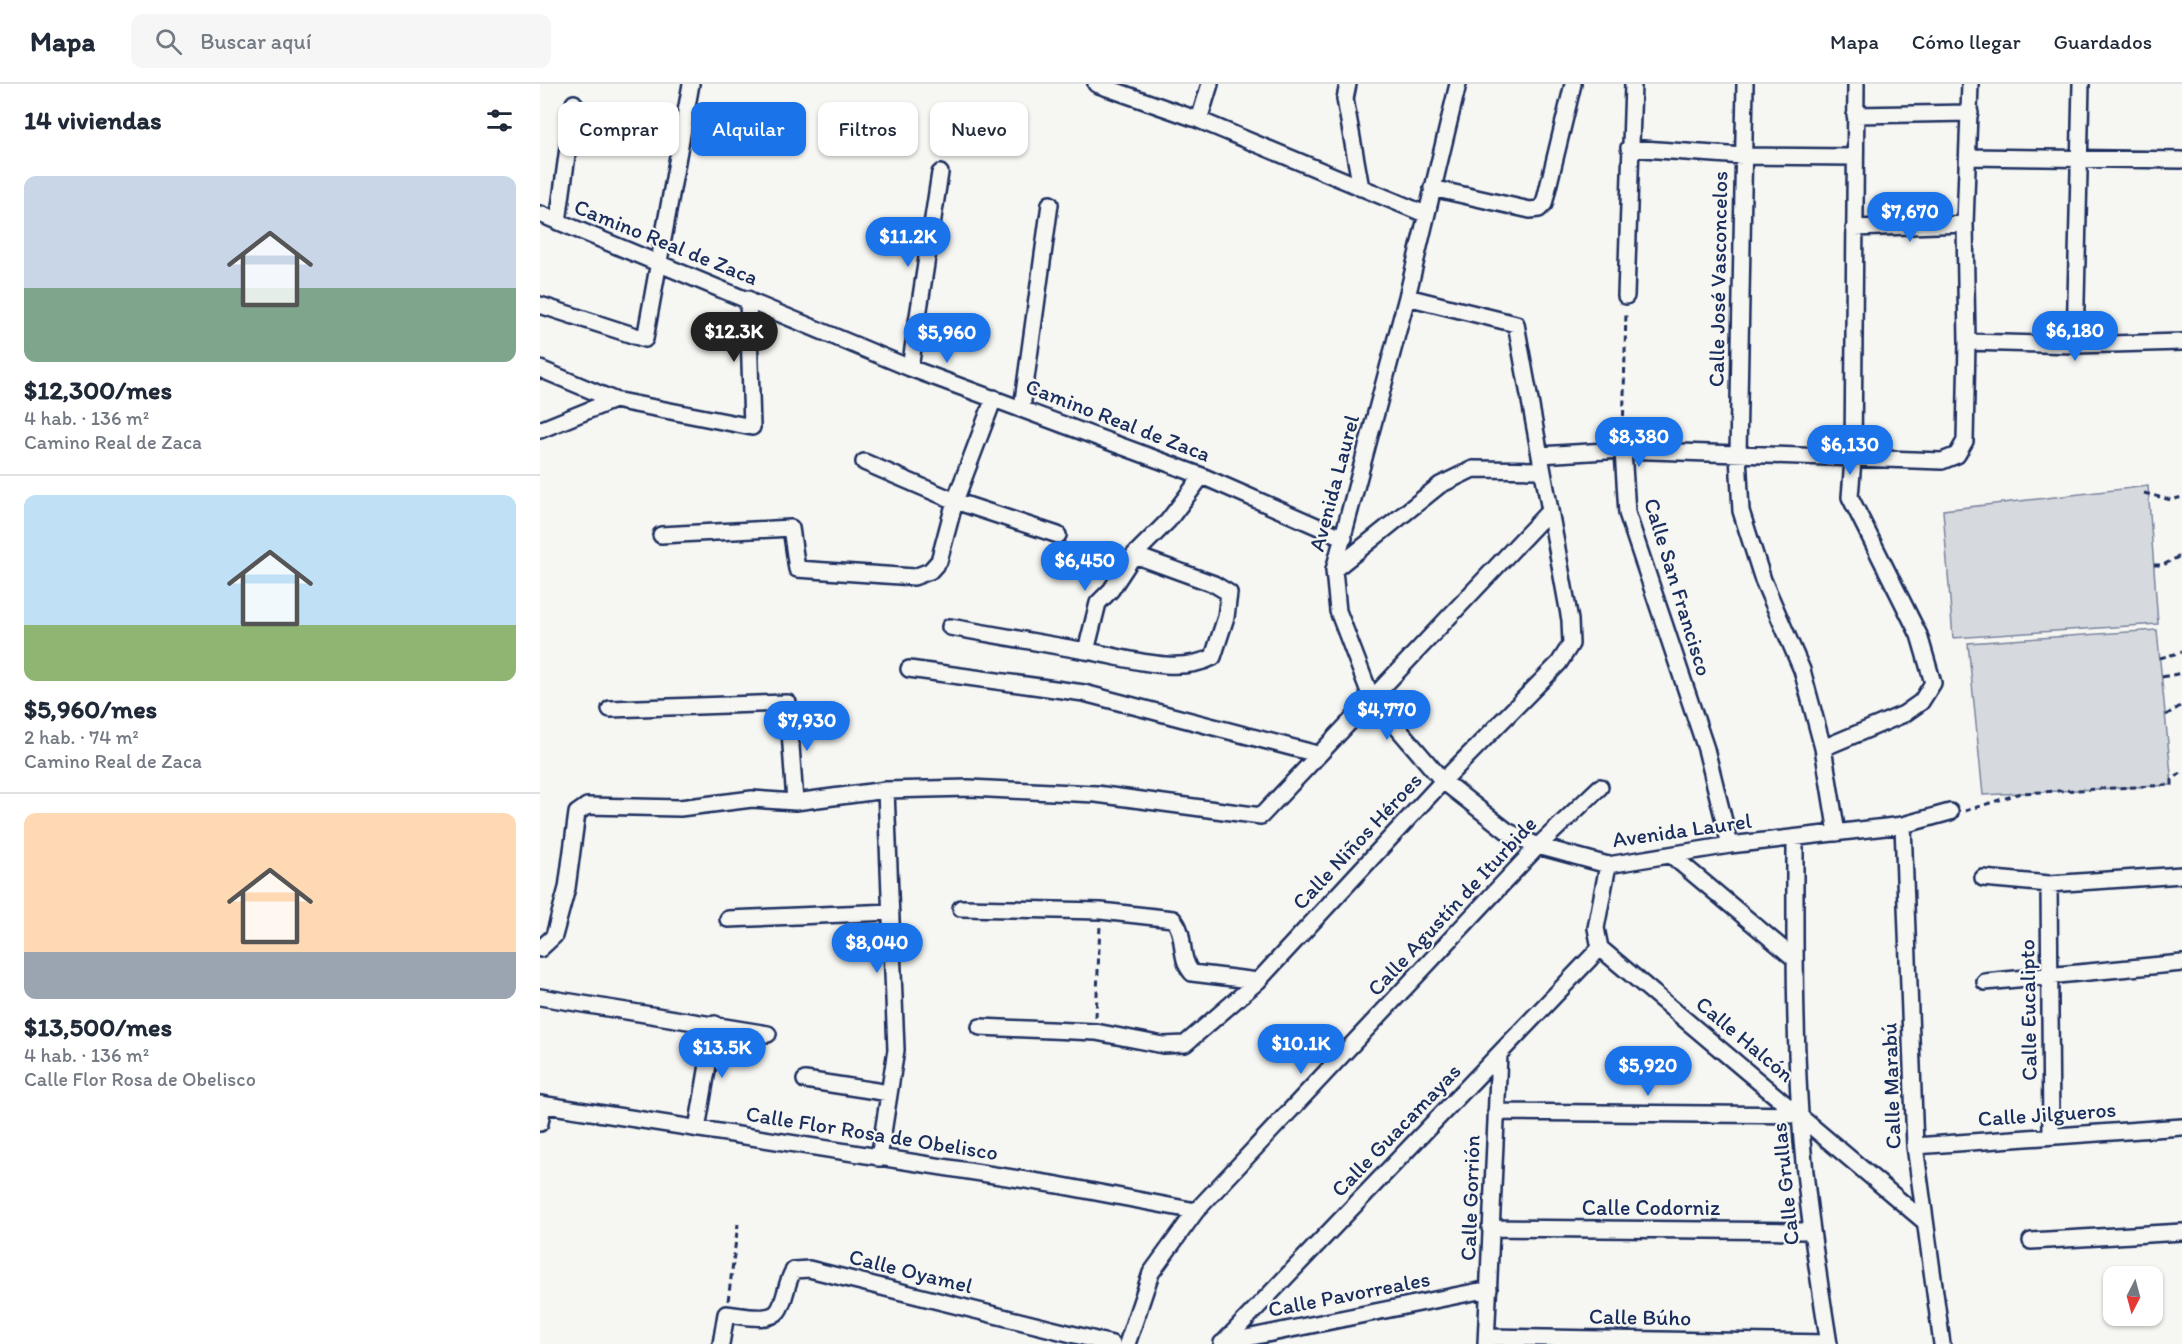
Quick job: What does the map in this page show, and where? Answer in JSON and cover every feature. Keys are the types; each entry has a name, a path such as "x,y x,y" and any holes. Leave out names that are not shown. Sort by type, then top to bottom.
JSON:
{"street":[{"path":"540,305 645,339 692,84"},
{"path":"1096,84 1199,120 1425,214"},
{"path":"1199,120 1210,84"},
{"path":"1348,84 1345,99 1361,188"},
{"name":"Avenida Laurel","path":"1458,84 1425,214 1407,297 1334,570 1338,611 1371,697 1443,781 1507,831 1538,846 1608,865 1730,845 1903,825 1950,812"},
{"path":"1432,188 1530,210 1539,209 1544,204 1573,84"},
{"path":"1626,296 1629,147 1633,84"},
{"name":"Calle José Vasconcelos","path":"1745,84 1738,455 1741,511 1762,580 1802,670 1823,748 1837,833"},
{"path":"1823,748 1904,714 1921,702 1933,683 1920,635 1850,497 1853,460 1856,84"},
{"path":"1334,570 1440,485 1473,469 1623,450 1853,460 1942,461 1957,455 1965,441 1967,342 1965,224 1970,84"},
{"path":"2075,345 2081,84"},
{"path":"1856,115 1970,112"},
{"path":"1629,147 1743,156 1855,158"},
{"path":"558,222 567,156"},
{"path":"1969,157 2182,160"},
{"path":"910,368 940,173"},
{"path":"1022,408 1050,204"},
{"name":"Camino Real de Zaca","path":"540,214 910,368 1202,476 1344,538"},
{"path":"1854,228 1965,224"},
{"name":"Calle Niños Héroes","path":"1096,1032 1163,1045 1185,1044 1257,981 1443,781 1559,663 1571,644 1570,620 1516,324 1407,297"},
{"path":"540,369 614,400 752,427 748,299"},
{"path":"1967,342 2075,345 2182,342"},
{"path":"661,535 791,528 797,569 914,577 930,571 939,561 955,501 994,398"},
{"path":"540,430 614,400"},
{"name":"Calle San Francisco","path":"1623,450 1627,513 1706,749 1730,845"},
{"path":"864,462 955,501 1058,535"},
{"path":"1086,651 1098,603 1134,555 1168,522 1202,476"},
{"path":"540,949 554,936 567,888 578,813 581,808 587,806 680,808 752,799 795,802 886,790 969,788 1096,794 1261,816 1317,754 1550,510"},
{"path":"950,627 1173,665 1198,664 1213,657 1226,617 1229,593 1214,584 1134,555"},
{"path":"909,669 1084,693 1317,754"},
{"path":"610,709 788,703 795,802"},
{"name":"Calle Agustín de Iturbide","path":"1127,1344 1151,1273 1196,1211 1538,846 1600,787"},
{"path":"879,1158 896,1050 886,790"},
{"name":"Calle Marabú","path":"1903,825 1915,1146 1942,1344"},
{"name":"Calle Grullas","path":"1795,838 1795,959 1800,1115 1811,1231 1829,1343"},
{"path":"1671,855 1795,959"},
{"path":"1600,948 1596,928 1608,865"},
{"path":"1983,878 2049,884 2182,875"},
{"name":"Calle Eucalipto","path":"2049,884 2052,1135"},
{"path":"961,908 1101,911 1173,919 1180,926 1185,965 1192,973 1257,981"},
{"path":"728,919 891,912"},
{"name":"Calle Guacamayas","path":"1220,1343 1600,948"},
{"name":"Calle Halcón","path":"1600,948 1924,1221"},
{"path":"1985,982 2182,963"},
{"path":"540,997 577,1005 715,1024 768,1034"},
{"path":"697,1129 715,1024"},
{"path":"980,1027 1096,1032"},
{"name":"Calle Gorrión","path":"1486,1340 1499,1054"},
{"path":"805,1080 889,1093"},
{"path":"540,1123 542,1105"},
{"name":"Calle Flor Rosa de Obelisco","path":"542,1105 1058,1185 1196,1211"},
{"path":"1496,1112 1800,1115"},
{"name":"Calle Jilgueros","path":"1915,1146 2182,1127"},
{"name":"Calle Codorniz","path":"1490,1228 1811,1231"},
{"path":"2031,1241 2182,1232"},
{"name":"Calle Oyamel","path":"726,1314 768,1317 779,1310 788,1279 794,1270 809,1269 1112,1344"},
{"name":"Calle Pavorreales","path":"1220,1343 1489,1289"},
{"path":"721,1344 726,1314"},
{"name":"Calle Búho","path":"1486,1340 1829,1343"}],"path":[{"path":"1623,450 1626,296"},
{"path":"2144,492 2172,500 2182,497"},
{"path":"2154,565 2163,565 2181,553"},
{"path":"2160,658 2182,652"},
{"path":"2162,677 2182,673"},
{"path":"2166,715 2182,705"},
{"path":"1950,812 1970,810 1985,803 2021,793 2172,785 2172,780 2182,772"},
{"path":"1096,1032 1096,974 1101,911"},
{"path":"726,1314 738,1224"}],"shaded area":[{"path":"2148,486 2158,624 1953,638 1943,510"},
{"path":"2157,630 2172,785 1983,795 1968,643"}]}
